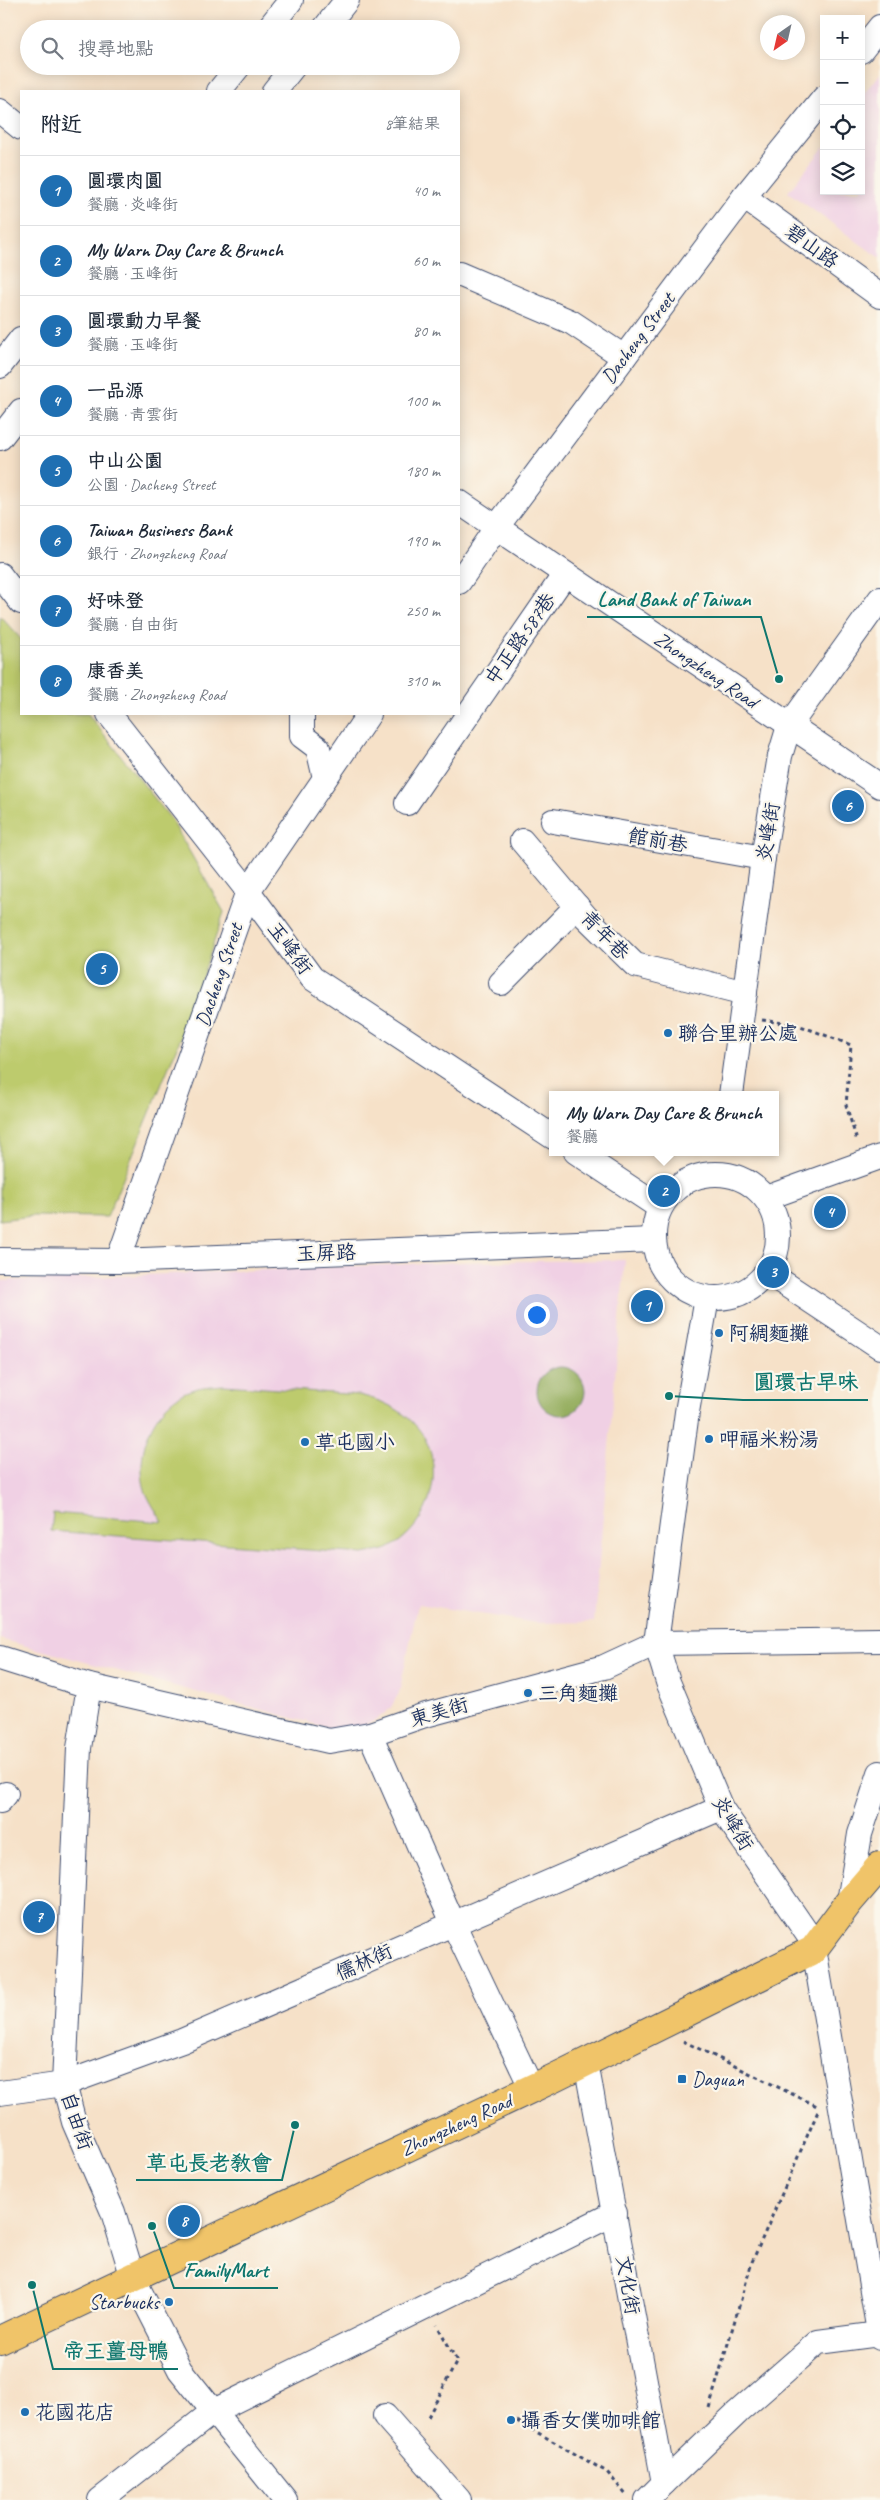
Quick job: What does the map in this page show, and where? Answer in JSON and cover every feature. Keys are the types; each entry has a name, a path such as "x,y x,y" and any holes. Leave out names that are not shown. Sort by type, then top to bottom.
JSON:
{"main road":[{"name":"Zhongzheng Road","path":"0,2340 532,2089 813,1950 848,1902 880,1866"}],"street":[{"path":"275,20 291,0"},
{"path":"331,20 347,0"},
{"path":"865,46 880,27"},
{"path":"220,90 232,75"},
{"path":"275,90 287,75"},
{"name":"Dacheng Street","path":"460,581 496,528 744,197 820,103"},
{"path":"0,111 20,127"},
{"name":"碧山路","path":"744,197 880,296"},
{"path":"460,274 571,322 624,357"},
{"path":"0,366 20,340"},
{"path":"0,438 20,412"},
{"name":"Zhongzheng Road","path":"460,503 880,786"},
{"name":"中正路587巷","path":"407,803 565,574"},
{"path":"0,575 20,601"},
{"name":"炎峰街","path":"732,1091 763,858 780,756 789,726 880,599"},
{"name":"玉峰街","path":"110,715 248,891 312,978 549,1134"},
{"path":"302,715 302,736 318,748 325,778"},
{"name":"Dacheng Street","path":"118,1261 248,891 368,715"},
{"name":"館前巷","path":"552,821 763,858"},
{"name":"青年巷","path":"522,841 577,906 635,966 745,993"},
{"path":"501,983 577,906"},
{"path":"582,1156 659,1207"},
{"path":"766,1198 872,1160"},
{"path":"722,1163 738,1177 754,1186 766,1198 775,1216 779,1235 776,1255 767,1272 756,1285 741,1293 724,1298 707,1298 687,1291 670,1278 658,1260 653,1240 654,1223 659,1207 670,1192 685,1181 722,1163"},
{"name":"玉屏路","path":"0,1260 118,1261 653,1240"},
{"path":"767,1272 880,1347"},
{"name":"炎峰街","path":"707,1298 687,1412 656,1643 668,1682 721,1808 813,1942 880,2336"},
{"name":"東美街","path":"0,1658 88,1686 329,1741 370,1734 422,1716 604,1666 656,1643 880,1640"},
{"name":"自由街","path":"88,1686 79,1748 64,2084 74,2122 113,2212 133,2278 180,2370 285,2500"},
{"path":"370,1734 453,1923 532,2089"},
{"path":"848,1902 860,1834 880,1773"},
{"name":"儒林街","path":"0,2094 64,2084 182,2041 721,1808"},
{"name":"文化街","path":"586,2063 664,2483"},
{"path":"100,2500 214,2411 615,2213"},
{"path":"647,2500 738,2412 818,2342 880,2336"},
{"path":"385,2416 459,2500"}],"path":[{"path":"742,1018 798,1024 851,1045 846,1105 872,1160"},
{"path":"657,2028 820,2107"},
{"path":"707,2414 752,2262 836,2073"},
{"path":"427,2305 457,2361 428,2417"},
{"path":"518,2421 607,2472 630,2500"}],"shaded area":[{"path":"880,74 880,258 788,192 820,152 820,195 865,195 865,93"},
{"name":"草屯國小","path":"625,1260 594,1622 537,1623 418,1604 399,1693 390,1709 376,1720 356,1728 333,1729 0,1639 0,1281 461,1262"}],"green space":[{"path":"0,616 20,638 20,715 89,715 171,819 224,912 186,1025 107,1217 32,1216 0,1220"},
{"path":"556,1367 566,1367 578,1374 585,1386 585,1396 578,1408 566,1415 556,1415 548,1411 541,1404 537,1396 537,1386 541,1378 548,1371"},
{"path":"224,1385 359,1395 383,1403 405,1415 417,1427 427,1442 432,1459 431,1494 425,1510 416,1525 404,1538 389,1548 363,1554 51,1531 53,1513 163,1522 146,1493 143,1480 143,1452 152,1425 169,1403 185,1392 207,1386"}],"place":[{"name":"Land Bank of Taiwan","path":"779,679"},
{"name":"Taiwan Business Bank","path":"848,806"},
{"name":"中山公園","path":"102,969"},
{"name":"聯合里辦公處","path":"668,1033"},
{"name":"My Warn Day Care & Brunch","path":"664,1191"},
{"name":"一品源","path":"830,1212"},
{"name":"圓環動力早餐","path":"773,1272"},
{"name":"圓環肉圓","path":"647,1306"},
{"name":"阿綢麵攤","path":"719,1333"},
{"name":"圓環古早味","path":"669,1396"},
{"name":"呷福米粉湯","path":"709,1439"},
{"name":"草屯國小","path":"305,1442"},
{"name":"三角麵攤","path":"528,1693"},
{"name":"好味登","path":"39,1917"},
{"name":"Daguan","path":"682,2079"},
{"name":"草屯長老教會","path":"295,2125"},
{"name":"康香美","path":"184,2221"},
{"name":"FamilyMart","path":"152,2226"},
{"name":"帝王薑母鴨","path":"32,2285"},
{"name":"Starbucks","path":"169,2302"},
{"name":"花國花店","path":"25,2412"},
{"name":"攝香女僕咖啡館","path":"511,2420"}]}
